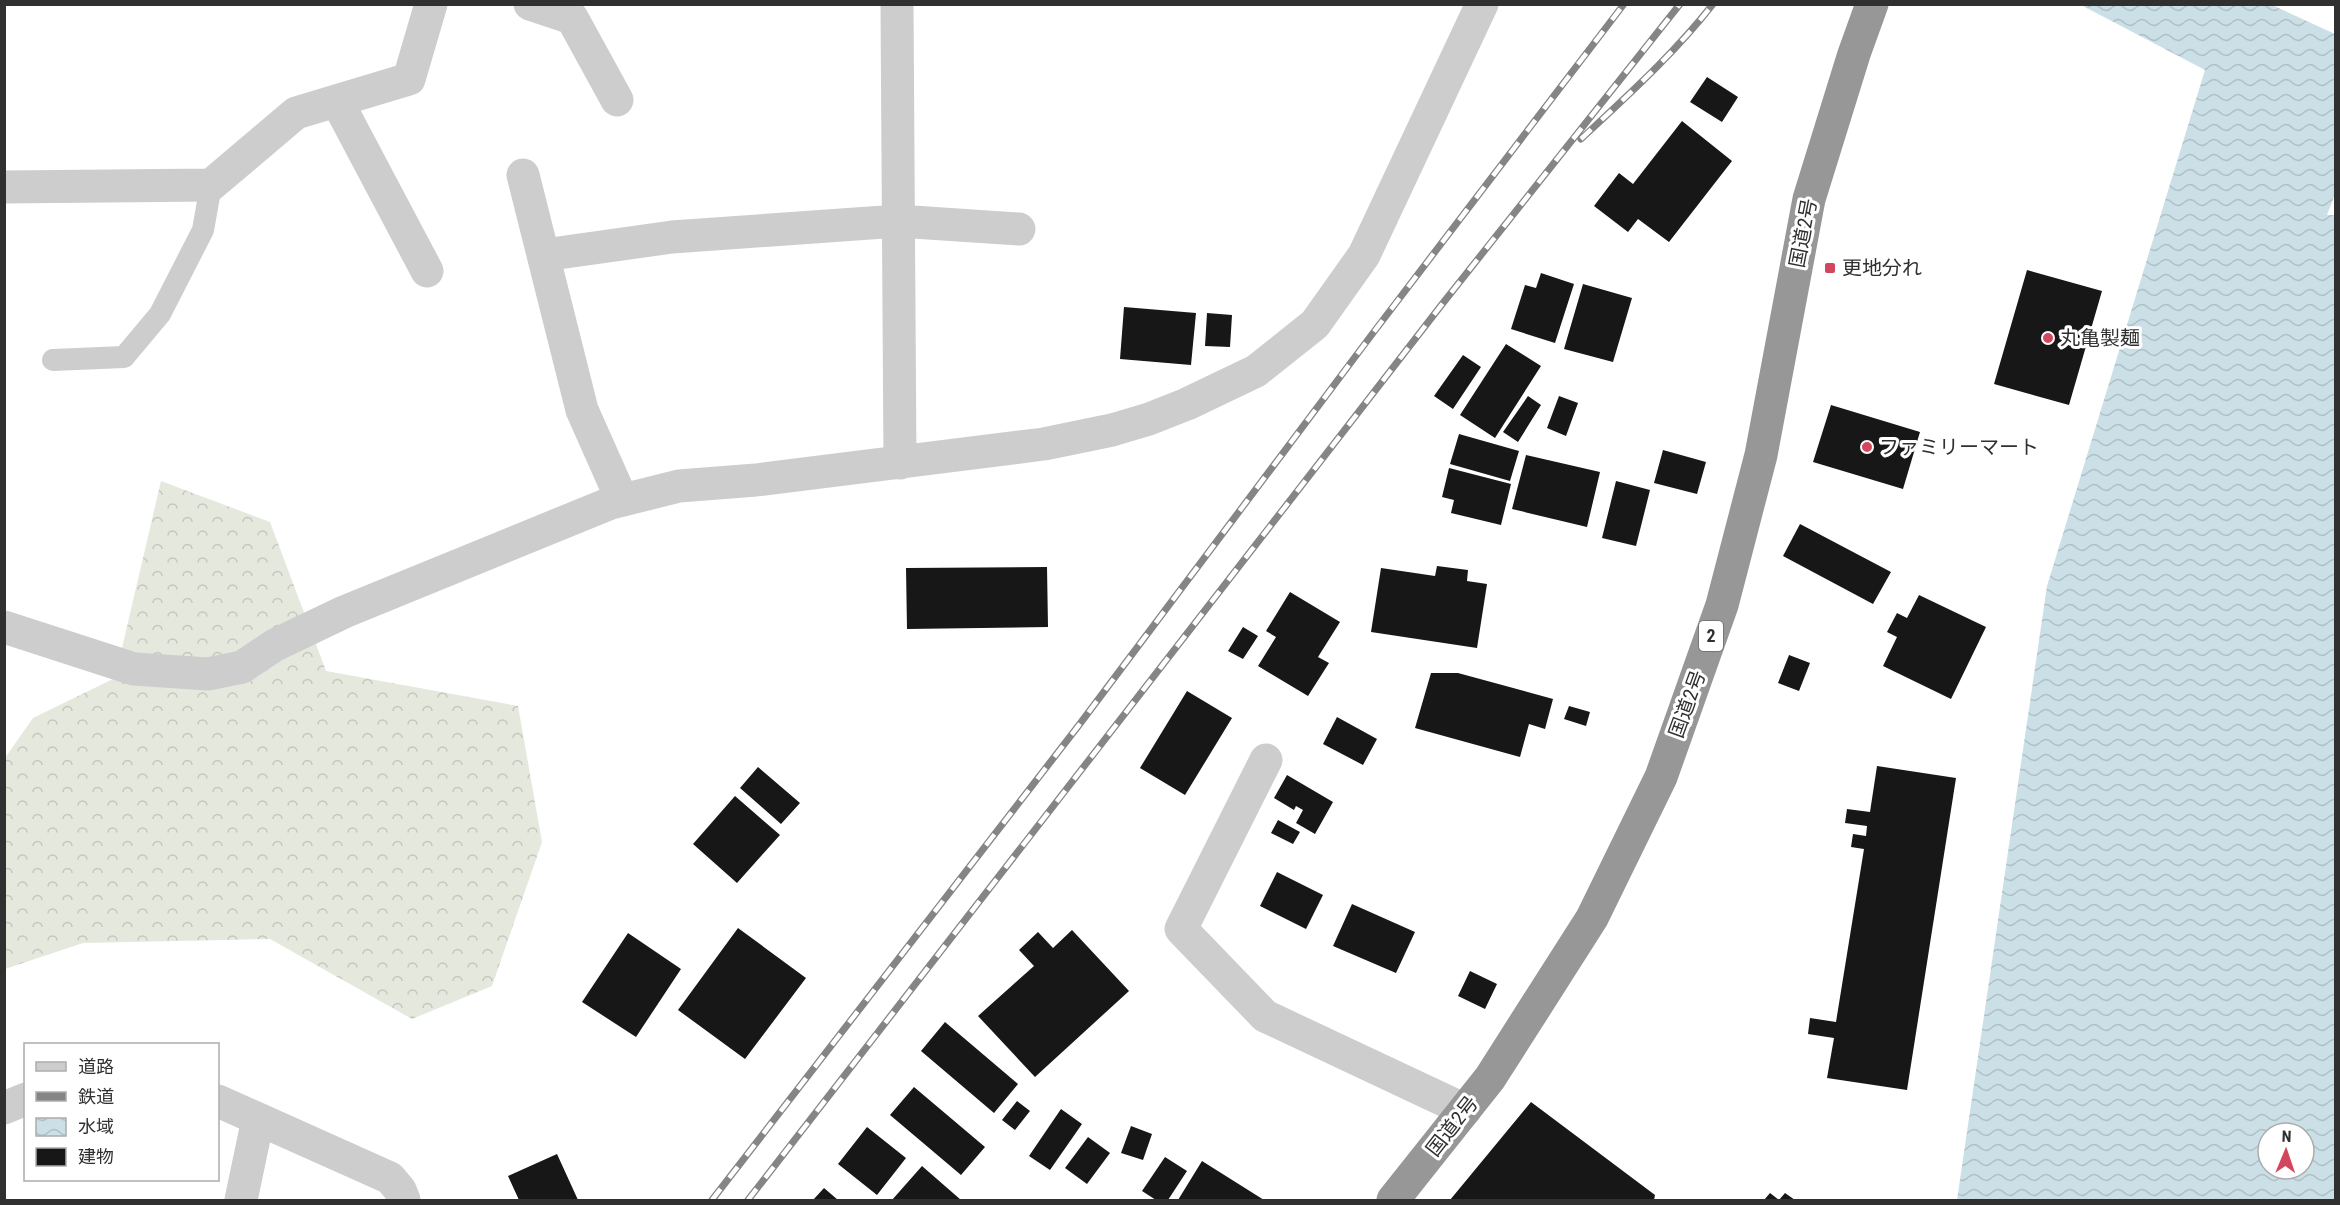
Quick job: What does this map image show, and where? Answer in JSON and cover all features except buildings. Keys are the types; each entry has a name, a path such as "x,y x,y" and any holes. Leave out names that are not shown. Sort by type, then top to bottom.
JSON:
{"highway":[{"name":"国道2号","path":"1393,1200 1490,1078 1592,918 1661,777 1722,605 1761,455 1809,199 1872,4"}],"street":[{"path":"4,187 211,185 296,112 409,79 431,4"},
{"path":"530,4 572,18 617,100"},
{"path":"897,4 900,462"},
{"path":"4,627 134,669 208,674 242,667 275,645 344,612 622,500 679,486 756,480 1044,444 1112,430 1187,404 1256,371 1315,324 1364,255 1482,4"},
{"path":"337,101 427,271"},
{"path":"523,175 582,410 622,500"},
{"path":"544,255 672,237 898,221 1019,229"},
{"path":"1266,760 1181,929 1265,1016 1465,1110"},
{"path":"4,1108 24,1100"},
{"path":"219,1101 390,1178 400,1190 404,1200"},
{"path":"241,1200 258,1119"}],"lane":[{"path":"53,360 124,357 160,314 203,230 211,185"}],"green space":[{"path":"161,481 270,522 326,671 518,706 542,842 492,986 412,1019 270,939 83,943 5,969 5,758 33,718 115,678"}],"water":[{"path":"2081,5 2272,5 2335,34 2336,192 2327,215 2336,215 2335,1200 1957,1200 2047,586 2205,70"}],"railway":[{"path":"712,1200 1079,725 1373,333 1624,4"},
{"path":"748,1200 1443,303 1680,4"},
{"path":"1581,139 1633,91 1713,4"}],"place":[{"name":"更地分れ","path":"1830,268"},
{"name":"丸亀製麺","path":"2048,338"},
{"name":"ファミリーマート","path":"1867,447"}]}
